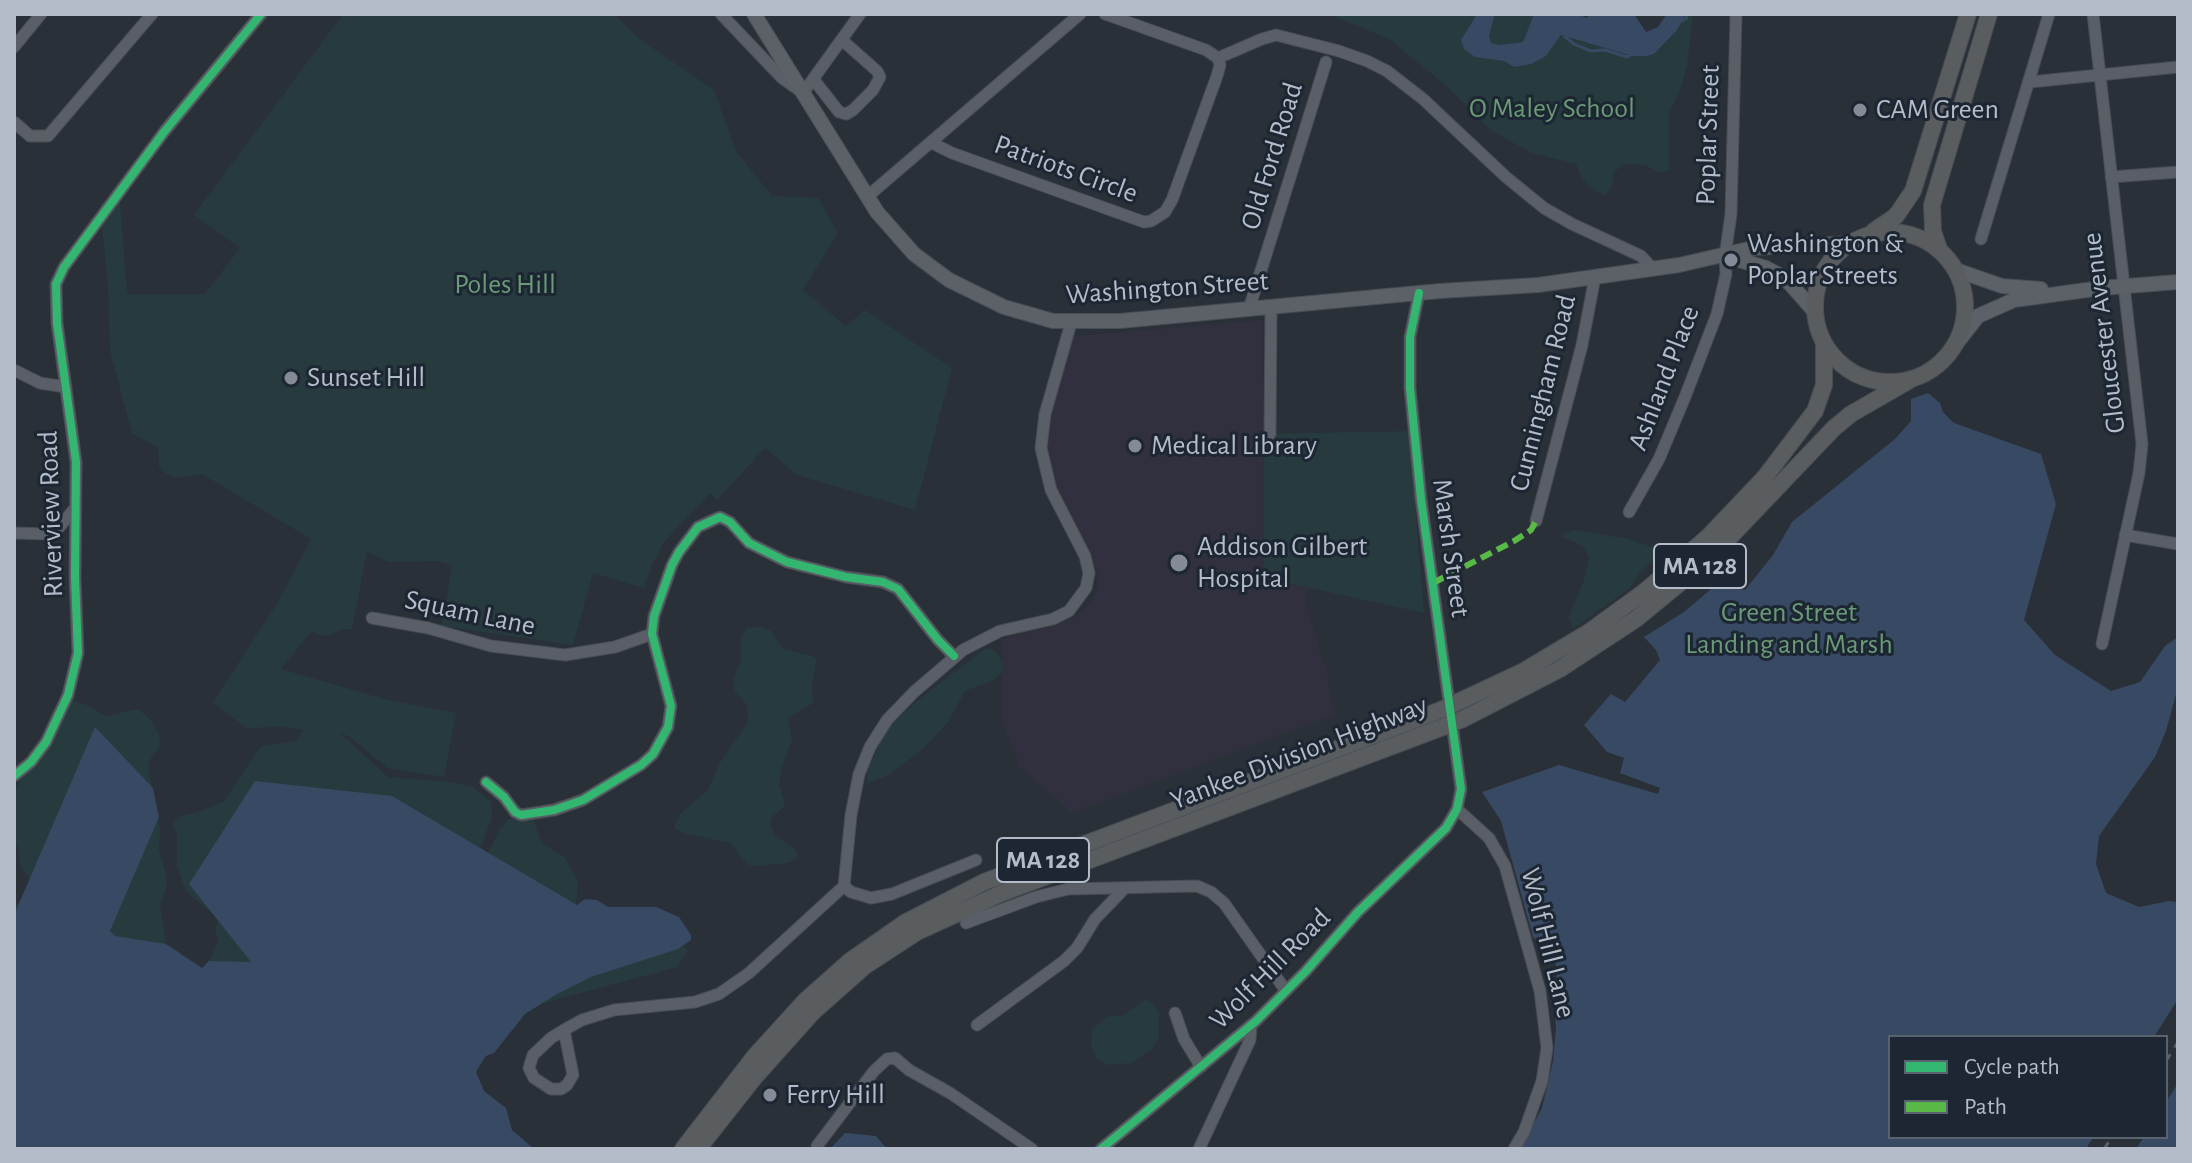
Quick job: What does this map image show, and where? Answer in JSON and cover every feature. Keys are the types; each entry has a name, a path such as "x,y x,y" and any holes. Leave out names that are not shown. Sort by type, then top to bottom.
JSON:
{"highway":[{"name":"MA 128","path":"1824,343 1815,312 1815,296 1826,267 1850,243 1896,216 1913,191 1968,14"},
{"path":"1939,249 1933,231 1932,205 1989,14"},
{"path":"1869,234 1887,231 1921,237 1939,249 1956,270 1962,285 1965,314 1956,344"},
{"path":"1824,343 1841,364 1859,376 1885,382 1910,380"},
{"name":"Yankee Division Highway","path":"698,1149 715,1116 763,1047 823,984 877,941 937,904 984,882 1441,710 1522,672 1589,632 1644,592 1720,525 1780,459 1815,411 1824,385 1824,343"},
{"name":"MA 128","path":"1910,380 1936,366 1956,344"},
{"name":"Yankee Division Highway","path":"683,1149 813,1012 865,966 917,932 1002,893 1463,719 1560,669 1636,619 1709,559 1834,428 1851,414 1910,380"}],"main road":[{"name":"Washington Street","path":"754,14 877,212 914,254 949,280 1004,307 1053,321 1071,323 1538,285 1725,256 1753,248 1850,243"},
{"name":"Washington Street","path":"1725,256 1766,268 1785,278 1815,312"},
{"path":"1956,270 2002,286 2023,289 2101,288"},
{"path":"1956,344 1974,320 1988,309 2014,300 2101,288 2178,282"}],"street":[{"path":"14,47 41,14"},
{"path":"14,122 30,136 48,136 152,14"},
{"name":"Riverview Road","path":"14,776 31,762 46,742 71,685 78,644 76,462 55,292 64,267 164,132 261,14"},
{"path":"721,14 782,78 803,93 860,14"},
{"path":"868,196 1080,14"},
{"path":"1105,14 1206,50 1218,58 1276,35 1367,61 1387,71 1423,99 1506,177 1544,208 1641,256 1652,268"},
{"name":"Poplar Street","path":"1725,256 1731,214 1736,14"},
{"path":"1981,239 2049,14"},
{"name":"Gloucester Avenue","path":"2093,14 2142,444 2102,644"},
{"path":"814,80 839,112 846,114 873,90 880,77 877,71 842,40"},
{"name":"Patriots Circle","path":"932,143 1144,222 1151,221 1165,212 1172,200 1217,76 1218,58"},
{"name":"Old Ford Road","path":"1249,309 1326,62"},
{"path":"2030,82 2178,67"},
{"path":"2111,177 2178,172"},
{"name":"Ashland Place","path":"1629,512 1659,459 1717,314 1726,274 1725,256"},
{"name":"Cunningham Road","path":"1536,521 1578,358 1595,277"},
{"name":"Marsh Street","path":"1419,293 1410,337 1410,388 1421,499 1461,789 1457,809"},
{"path":"1270,434 1271,308"},
{"path":"564,1030 573,1075 567,1085 551,1089 534,1078 530,1063 542,1045 564,1030 582,1020 614,1010 695,1002 719,994 749,973 844,886 862,764 887,720 954,656 973,643 1000,631 1053,619 1069,611 1082,596 1089,581 1085,556 1051,490 1041,448 1045,414 1071,323"},
{"path":"14,370 40,383 66,387"},
{"name":"Riverview Road","path":"14,533 49,534 62,525 75,508"},
{"path":"486,782 521,815 573,804 641,765 659,744 671,713 670,697 652,634 654,616 672,565 698,527 720,517 730,522 757,548 787,562 846,577 883,582 898,589 954,656"},
{"path":"2125,535 2178,544"},
{"name":"Squam Lane","path":"372,618 428,628 491,646 565,655 615,647 652,634"},
{"name":"Wolf Hill Road","path":"1101,1149 1251,1025 1358,912 1446,828 1457,809"},
{"name":"Wolf Hill Lane","path":"1457,809 1489,838 1505,866 1540,991 1546,1034 1542,1081 1524,1132 1514,1149"},
{"path":"844,886 851,892 871,898 892,894 976,860"},
{"path":"966,923 1057,891 1084,887 1124,889 1185,885 1211,892 1237,919 1286,991"},
{"path":"977,1025 1064,961 1080,944 1095,919 1124,889"},
{"path":"1175,1013 1184,1039 1201,1067"},
{"path":"1199,1149 1250,1040 1251,1025"},
{"path":"817,1146 874,1071 887,1059 895,1058 1032,1149"}],"shaded area":[{"name":"Addison Gilbert Hospital","path":"1263,320 1264,578 1307,587 1307,606 1336,714 1072,813 1019,766 1002,720 1002,639 1072,619 1089,604 1096,592 1098,577 1090,550 1064,505 1050,471 1047,447 1049,418 1074,336"}],"green space":[{"name":"Poles Hill","path":"343,14 614,14 641,40 714,90 736,151 772,196 818,198 838,233 803,290 846,326 865,310 952,368 915,510 797,475 765,448 717,500 710,493 664,542 644,588 593,573 573,645 442,626 452,565 437,561 389,562 367,551 352,629 342,629 328,636 312,631 281,669 388,700 456,713 444,777 388,768 350,737 340,733 388,777 473,787 491,802 492,817 475,864 487,855 500,829 509,819 525,815 534,820 541,842 565,858 578,881 576,904 572,906 683,943 688,951 677,967 529,1007 209,961 219,941 215,930 219,918 186,892 177,866 177,832 171,825 181,816 224,801 261,746 296,741 303,730 277,726 247,729 213,702 278,602 311,539 202,474 175,478 163,472 159,467 158,448 132,433 110,351 102,226 120,201 127,294 205,294 240,248 194,215"},
{"name":"O Maley School","path":"1328,14 1477,14 1462,40 1481,58 1504,61 1514,67 1546,56 1561,35 1632,56 1654,54 1677,30 1686,14 1693,14 1687,66 1680,91 1669,112 1669,170 1661,173 1645,165 1624,164 1614,172 1612,187 1605,195 1597,192 1582,179 1576,164 1529,152 1491,130 1450,89 1389,39"},
{"path":"1495,14 1534,14 1523,42 1491,43 1489,35"},
{"path":"1409,431 1424,613 1264,578 1264,434"},
{"path":"1575,530 1628,539 1664,551 1639,574 1630,588 1573,629 1569,616 1584,580 1589,557 1583,546 1562,537"},
{"path":"747,628 770,630 783,649 812,656 816,658 816,663 813,703 788,718 792,740 779,784 785,806 772,817 770,823 774,834 797,851 797,857 789,863 754,866 748,865 730,843 684,833 675,829 675,824 681,813 708,790 719,764 748,722 747,705 735,692 733,681 741,660 741,637"},
{"path":"986,648 992,649 1000,657 1004,669 1002,673 992,681 965,691 949,721 926,746 889,775 867,783 868,769 886,730 918,700"},
{"path":"71,700 106,716 138,709 151,720 159,735 160,747 148,765 160,829 159,850 166,874 166,890 160,904 166,944 14,947 14,905 38,887 21,868 14,841 14,794 31,755"},
{"path":"1146,999 1154,1004 1159,1013 1158,1040 1151,1050 1131,1063 1107,1065 1096,1058 1091,1044 1092,1029 1109,1016 1122,1016"}],"water":[{"path":"1477,14 1495,14 1489,36 1491,43 1499,45 1523,42 1534,14 1577,14 1587,18 1590,14 1634,14 1646,32 1658,27 1666,15 1686,14 1677,30 1654,54 1632,56 1561,35 1546,56 1531,64 1514,67 1504,61 1475,57 1464,49 1461,40"},
{"path":"1928,393 1940,403 1943,412 1954,423 2041,454 2056,504 2024,620 2055,655 2111,691 2140,682 2165,646 2178,637 2178,687 2166,731 2155,757 2099,836 2096,864 2106,893 2139,907 2178,902 2178,999 2155,1035 1888,1035 1888,1139 2092,1139 2086,1149 1520,1149 1542,1108 1553,1061 1556,1028 1553,993 1558,970 1553,958 1533,937 1501,821 1482,792 1559,765 1658,794 1660,788 1620,773 1624,758 1607,752 1584,725 1611,694 1625,702 1660,660 1656,650 1644,637 1684,612 1717,584 1745,590 1773,555 1792,522 1895,439 1911,421 1911,399"},
{"path":"95,727 153,788 159,817 110,931 115,936 166,944 202,968 209,961 251,962 189,884 255,781 392,796 577,905 585,899 597,900 608,907 656,907 679,917 691,940 678,949 591,977 557,994 525,1014 494,1053 486,1056 476,1072 484,1091 506,1108 512,1130 534,1149 14,1149 14,915"},
{"path":"2178,1083 2178,1149 2136,1149 2143,1139 2168,1139 2168,1099"},
{"path":"845,1133 876,1136 887,1149 830,1149"}],"waterway":[{"path":"1680,22 1686,19 1687,14"},
{"path":"1564,36 1591,51 1605,50 1627,57 1630,55"}],"railway":[{"path":"2168,1058 2178,1042"},
{"path":"2104,1149 2111,1139"}],"marked path":[{"path":"1433,583 1514,541 1531,530 1536,521"}],"cycle path":[{"path":"14,776 31,762 46,742 68,695 78,653 76,462 57,323 56,284 64,267 164,132 261,14"},
{"path":"1101,1149 1256,1021 1358,912 1446,828 1457,809 1461,789 1421,499 1410,388 1410,337 1419,293"},
{"path":"486,782 521,815 554,810 583,800 641,765 653,754 668,727 671,706 652,634 654,616 679,552 698,527 720,517 730,522 749,543 787,562 846,577 883,582 898,589 954,656"}],"place":[{"name":"CAM Green","path":"1860,110"},
{"name":"Washington & Poplar Streets","path":"1731,260"},
{"name":"Sunset Hill","path":"291,378"},
{"name":"Medical Library","path":"1135,446"},
{"name":"Addison Gilbert Hospital","path":"1179,563"},
{"name":"Ferry Hill","path":"770,1095"}],"park label":[{"name":"Green Street Landing and Marsh","path":"1789,629"}]}
